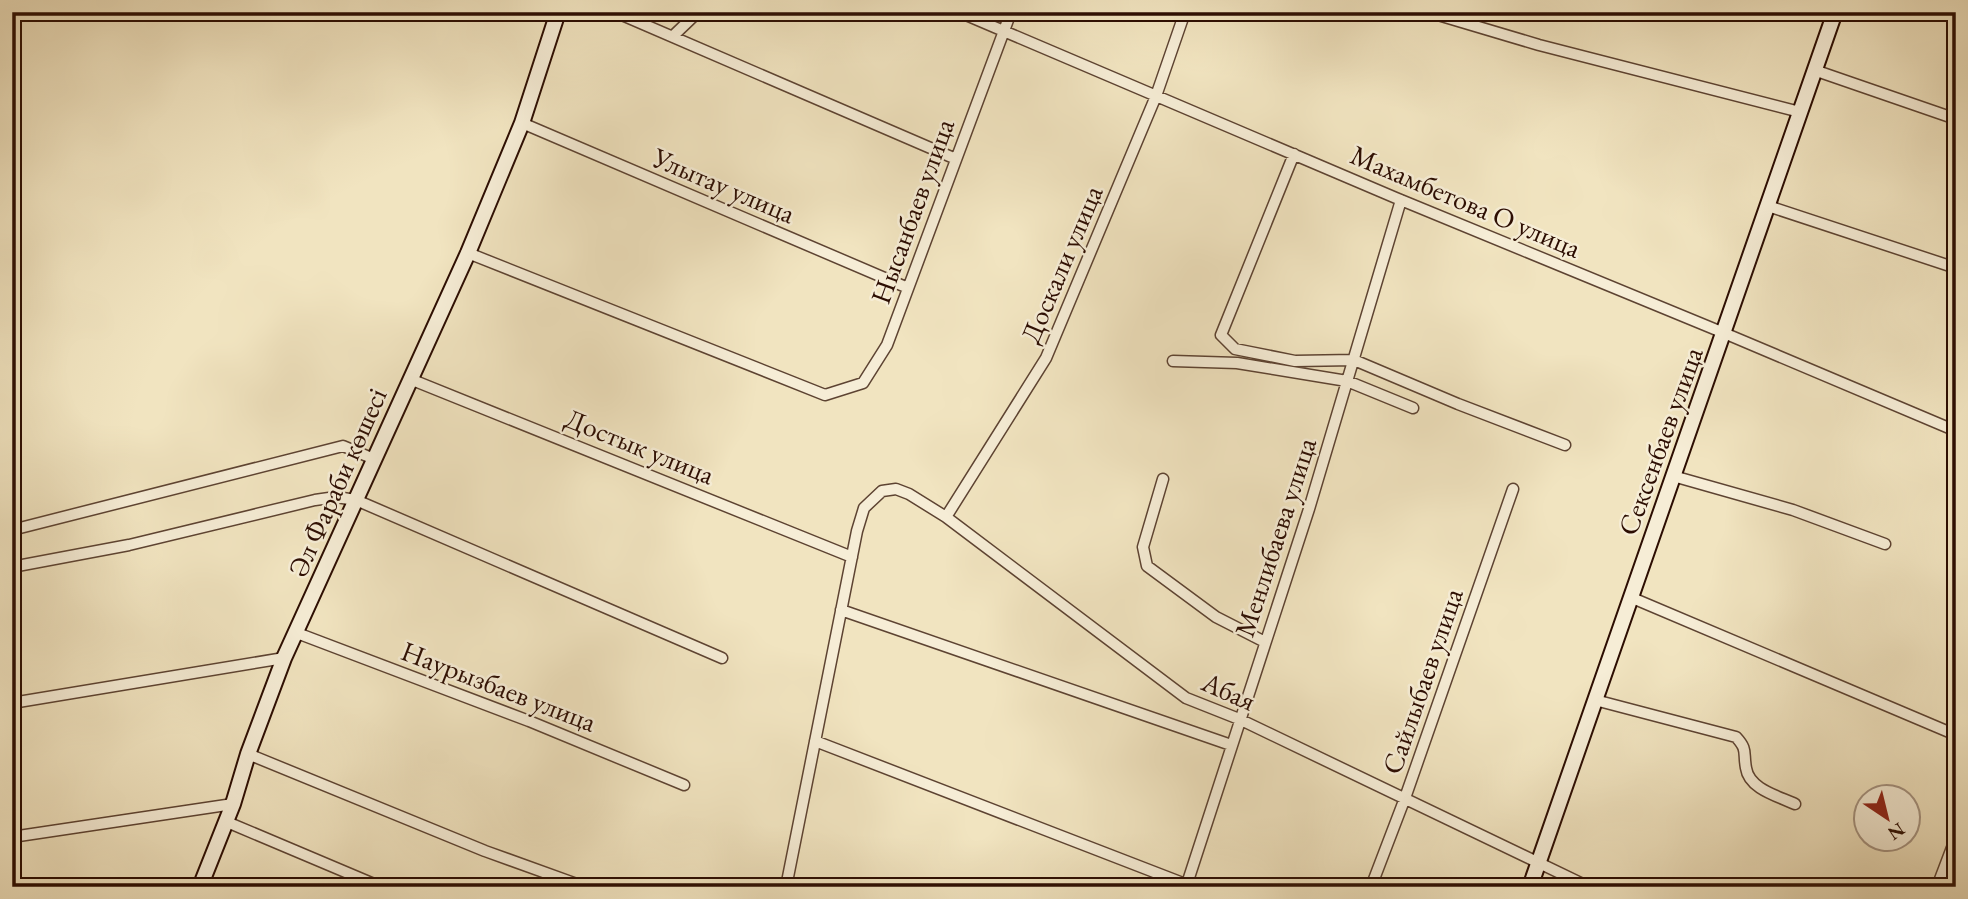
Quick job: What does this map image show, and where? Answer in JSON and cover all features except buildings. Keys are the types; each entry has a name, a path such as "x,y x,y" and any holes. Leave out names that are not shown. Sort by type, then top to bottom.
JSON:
{"street":[{"name":"Әл Фараби көшесі","path":"200,887 233,804 248,754 284,658 468,253 523,123 558,12"},
{"path":"615,12 956,159"},
{"path":"673,36 698,12"},
{"name":"Махамбетова О улица","path":"959,12 1956,431"},
{"name":"Нысанбаев улица","path":"468,253 825,395 863,383 887,345 1011,12"},
{"name":"Доскали улица","path":"946,517 1046,358 1156,96 1185,12"},
{"path":"1428,12 1539,45 1800,112"},
{"name":"Сексенбаев улица","path":"1530,887 1835,12"},
{"path":"1814,70 1956,119"},
{"name":"Улытау улица","path":"523,123 908,288"},
{"path":"1294,154 1221,335 1235,349 1295,361 1354,360 1565,445"},
{"name":"Менлибаева улица","path":"1188,886 1239,719 1309,509 1401,200"},
{"path":"1768,206 1956,268"},
{"path":"1173,361 1237,363 1347,381 1413,408"},
{"name":"Достык улица","path":"410,379 852,557"},
{"path":"12,530 343,446 374,459"},
{"path":"1674,476 1793,510 1885,544"},
{"path":"1163,479 1143,547 1147,566 1216,617 1265,642"},
{"name":"Абая","path":"852,557 864,508 882,491 895,489 909,494 946,517 1186,698 1239,719 1589,887"},
{"name":"Сайлыбаев улица","path":"1371,887 1405,798 1513,489"},
{"path":"12,568 129,545 336,497 356,500 722,658"},
{"path":"786,887 852,557"},
{"path":"1630,597 1956,735"},
{"path":"841,610 1231,745"},
{"name":"Наурызбаев улица","path":"297,633 529,721 684,785"},
{"path":"12,703 284,658"},
{"path":"1595,699 1736,737 1745,747 1746,772 1756,786 1795,804"},
{"path":"815,741 1188,886"},
{"path":"248,754 485,851 585,887"},
{"path":"12,837 233,804"},
{"path":"226,822 381,887"},
{"path":"1937,887 1956,837"}]}
